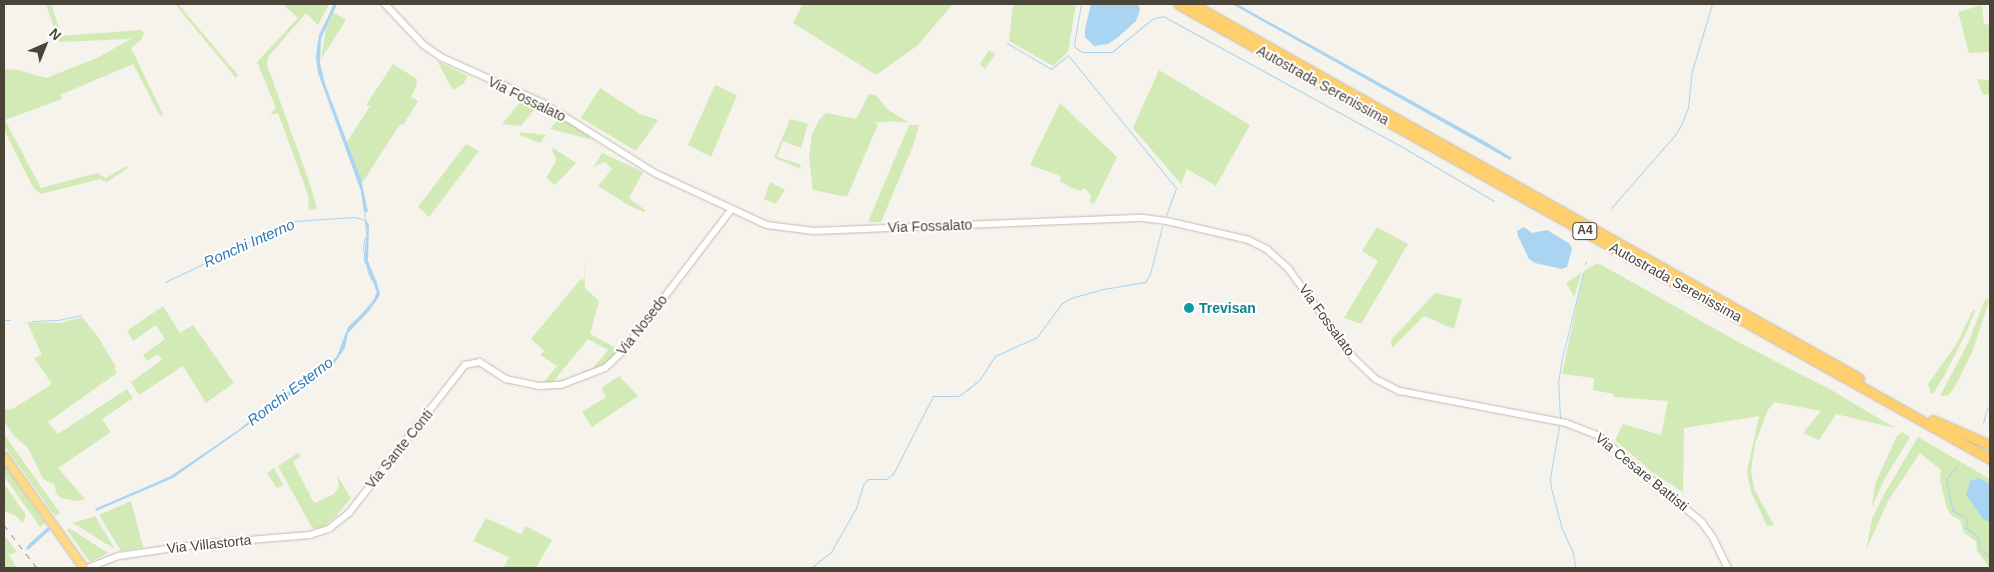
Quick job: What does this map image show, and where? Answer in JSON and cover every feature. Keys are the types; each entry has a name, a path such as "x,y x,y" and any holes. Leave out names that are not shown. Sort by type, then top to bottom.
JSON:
{"highway":[{"name":"Autostrada Serenissima","path":"1178,4 1990,459"},
{"name":"Autostrada Serenissima","path":"1192,4 1990,452"},
{"path":"1933,420 1990,445"},
{"path":"4,456 59,533 87,568"}],"street":[{"name":"Via Fossalato","path":"385,4 424,45 441,57 545,104 638,163 731,210 767,225 800,230 1143,218 1167,221 1249,240 1280,258 1354,358 1376,379 1400,391 1469,404"},
{"name":"Via Nosedo","path":"465,365 480,362 506,379 539,386 561,385 605,368 624,350 731,210"},
{"name":"Via Sante Conti","path":"329,530 349,513 465,365"},
{"name":"Via Cesare Battisti","path":"1469,404 1566,423 1598,435 1702,522 1728,568"},
{"name":"Via Villastorta","path":"87,568 119,556 201,544 310,535 329,530"}],"green space":[{"path":"46,4 51,4 62,36 140,30 144,33 141,40 131,48 163,114 160,116 133,64 60,95 62,99 5,120 41,188 97,173 106,178 126,166 128,168 107,182 100,179 41,194 34,189 4,130 4,69 18,70 46,78 97,58 131,39 59,42"},
{"path":"175,4 178,4 238,75 236,78"},
{"path":"283,4 329,4 318,25 306,13 268,57 267,65 310,184 317,209 309,210 308,195 278,113 270,115 276,108 257,62 298,18"},
{"path":"803,4 953,4 917,46 876,75 793,23"},
{"path":"1013,4 1076,4 1068,52 1053,66 1009,41"},
{"path":"1982,5 1984,24 1990,25 1990,52 1969,53 1958,12"},
{"path":"333,12 346,20 321,59 326,29"},
{"path":"989,50 995,54 985,69 980,64"},
{"path":"437,61 468,76 463,84 453,90"},
{"path":"393,64 417,79 416,87 411,97 418,101 403,125 400,124 362,183 347,142 370,106 366,105"},
{"path":"1159,70 1250,125 1216,186 1187,169 1181,184 1133,128"},
{"path":"1977,79 1990,80 1990,94 1983,95"},
{"path":"715,85 737,95 711,157 688,145"},
{"path":"600,88 640,114 658,120 636,151 581,118"},
{"path":"869,94 876,95 887,109 909,123 892,121 872,123 878,124 847,197 813,190 809,157 812,134 819,120 826,113 856,119"},
{"path":"523,99 538,105 521,126 502,124"},
{"path":"1060,103 1117,157 1094,204 1090,202 1091,196 1085,188 1081,191 1070,187 1060,181 1061,177 1058,175 1030,165"},
{"path":"560,117 590,136 589,139 550,129"},
{"path":"790,119 808,124 801,148 783,141 777,157 800,164 801,169 774,158"},
{"path":"909,125 919,125 913,146 881,222 868,222"},
{"path":"520,132 546,135 540,143 520,135"},
{"path":"466,144 479,151 429,217 418,207"},
{"path":"553,148 576,163 555,185 546,178 555,163 556,158 552,151"},
{"path":"602,153 643,172 629,198 645,210 644,212 630,206 598,186 612,169 605,162 593,168"},
{"path":"770,182 785,190 776,204 764,199"},
{"path":"1377,227 1408,244 1361,324 1344,318 1378,261 1362,251"},
{"path":"584,261 585,288 599,301 590,334 614,347 616,354 605,366 583,376 582,372 593,368 608,350 588,339 552,383 542,384 557,366 540,355 544,351 531,339 580,280 584,279"},
{"path":"1598,263 1742,344 1833,391 1895,428 1836,414 1819,440 1803,433 1821,411 1774,402 1768,410 1755,444 1751,470 1754,489 1774,525 1767,526 1751,492 1747,472 1759,416 1684,428 1683,492 1652,472 1615,440 1623,424 1661,435 1668,401 1613,397 1614,394 1593,390 1594,378 1562,374 1584,271"},
{"path":"1582,272 1574,297 1566,283"},
{"path":"1435,293 1462,299 1454,329 1424,316 1392,348 1391,340"},
{"path":"1986,298 1989,301 1973,350 1949,395 1940,396 1968,343"},
{"path":"163,306 180,333 193,325 234,383 206,403 183,366 139,395 131,382 162,360 158,354 147,361 143,355 165,339 156,325 133,341 127,331"},
{"path":"1973,310 1975,311 1965,335 1933,394 1928,384 1956,345"},
{"path":"82,317 98,337 116,367 114,367 117,373 48,422 58,434 127,389 133,398 102,419 111,432 58,468 85,499 77,501 61,498 56,494 55,485 43,479 28,448 14,436 4,421 4,409 11,410 52,384 34,358 42,355 27,322 61,323"},
{"path":"619,376 638,396 592,427 582,412 606,397 601,388"},
{"path":"1902,432 1910,437 1884,480 1872,507 1875,484 1897,436"},
{"path":"4,434 60,513 55,516 4,445"},
{"path":"1918,437 1990,479 1990,568 1977,551 1976,541 1964,533 1960,520 1951,515 1947,509 1940,480 1941,470 1920,453 1888,501 1866,550 1872,519 1883,496"},
{"path":"298,453 301,456 293,462 314,503 334,494 339,487 337,475 351,498 336,516 323,527 313,529 278,466"},
{"path":"4,464 45,523 40,527 4,476"},
{"path":"274,468 283,485 277,488 267,473"},
{"path":"4,484 26,515 23,523 16,516 4,511"},
{"path":"131,501 143,547 121,551 99,515"},
{"path":"95,516 115,549 73,523"},
{"path":"486,518 521,534 526,526 552,540 536,568 503,568 509,557 473,541"},
{"path":"69,528 108,553 90,562 67,530"},
{"path":"4,535 17,552 9,555 17,568 4,568"}],"water":[{"path":"334,4 337,4 321,39 320,63 325,84 361,179 368,212 364,212 361,191 318,73 316,57 319,35"},
{"path":"1091,4 1138,4 1140,10 1136,21 1117,38 1108,44 1094,46 1085,37"},
{"path":"1232,4 1237,4 1512,158 1510,160"},
{"path":"365,218 369,225 368,261 380,295 369,311 348,333 345,348 334,364 173,478 96,511 95,509 171,476 240,429 273,401 326,368 337,356 348,327 372,304 377,292 364,260 367,230"},
{"path":"1524,227 1532,233 1547,230 1570,244 1572,249 1567,267 1562,269 1535,263 1529,259 1517,231"},
{"path":"1979,478 1990,484 1990,522 1984,520 1966,495 1970,481"},
{"path":"48,527 50,530 28,550 26,548 30,543"}],"waterway":[{"name":"Ronchi Esterno","path":"330,12 334,4"},
{"path":"1081,4 1074,43 1075,47 1082,52 1112,52 1152,19 1163,16 1404,148 1494,201"},
{"path":"1611,208 1675,135 1682,123 1688,107 1692,71 1712,4"},
{"name":"Ronchi Esterno","path":"317,54 318,41"},
{"path":"1007,43 1051,69 1068,55 1176,188 1166,215"},
{"name":"Ronchi Esterno","path":"316,58 319,74"},
{"name":"Ronchi Interno","path":"364,207 366,233"},
{"name":"Ronchi Interno","path":"165,282 294,221 355,217 364,220"},
{"path":"811,568 831,552 856,508 863,485 868,479 886,479 893,474 933,396 958,396 967,390 980,379 995,356 1037,337 1062,303 1071,298 1103,289 1145,282 1150,274 1162,227"},
{"name":"Ronchi Esterno","path":"365,237 363,248 365,263"},
{"name":"Ronchi Esterno","path":"367,269 371,279"},
{"path":"1560,418 1558,383 1561,363 1583,273"},
{"name":"Ronchi Esterno","path":"358,318 375,298 377,292 375,287"},
{"name":"Ronchi Interno","path":"32,321 58,320 81,315"},
{"name":"Ronchi Interno","path":"4,320 10,320"},
{"name":"Ronchi Esterno","path":"343,343 349,326"},
{"name":"Ronchi Esterno","path":"304,383 315,375"},
{"path":"1983,423 1987,408 1990,407"},
{"path":"1559,426 1550,478 1551,488 1562,529 1573,553 1575,568"},
{"name":"Ronchi Esterno","path":"224,440 236,432"},
{"name":"Ronchi Esterno","path":"210,450 217,445"},
{"name":"Ronchi Esterno","path":"185,467 207,452"},
{"path":"1957,466 1946,479 1953,511 1964,516 1967,521 1966,528 1977,536 1980,549 1990,558"},
{"name":"Ronchi Esterno","path":"162,481 182,469"},
{"name":"Ronchi Esterno","path":"141,490 149,487"},
{"name":"Ronchi Esterno","path":"120,499 128,495"}],"railway":[{"path":"4,525 37,568"}],"place":[{"name":"Trevisan","path":"1189,308"}]}
